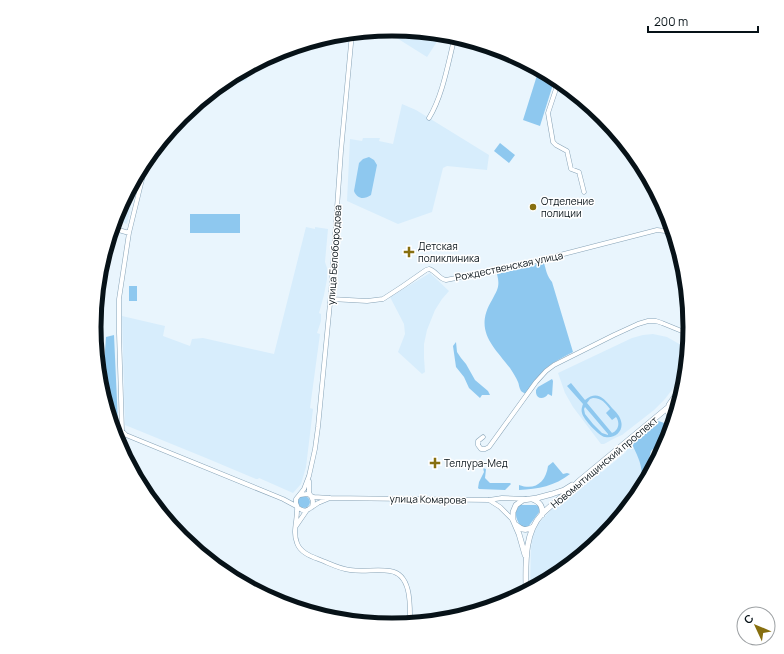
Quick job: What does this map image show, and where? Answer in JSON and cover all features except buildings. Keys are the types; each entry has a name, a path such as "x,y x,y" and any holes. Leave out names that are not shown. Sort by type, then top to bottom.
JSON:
{"main road":[{"name":"Новомытищинский проспект","path":"666,409 674,397"},
{"name":"Новомытищинский проспект","path":"526,585 526,560 529,537 533,527 542,515 572,489 578,481 673,404"},
{"path":"526,560 521,540 514,523 513,512 515,507 518,503 560,491 578,481"},
{"name":"Новомытищинский проспект","path":"529,499 538,502 543,510 542,515"},
{"path":"514,523 521,529 526,530 533,527"}],"street":[{"name":"улица Белобородова","path":"299,496 305,488 309,476 318,427 331,299 341,151 351,39"},
{"path":"430,118 442,87 453,43"},
{"path":"557,87 548,113 553,142 567,151 571,169 579,172 584,192"},
{"path":"142,177 129,233 120,288 118,311 122,433 283,499 302,510 310,508"},
{"path":"117,230 129,233"},
{"name":"Рождественская улица","path":"331,299 366,301 383,299 429,269 446,280 509,268 654,230 667,231"},
{"path":"483,437 478,442 478,445 481,449 485,449 489,447 536,382 554,365 600,341 638,324 652,320 683,331"},
{"path":"666,409 669,416"},
{"name":"улица Белобородова","path":"309,476 310,496"},
{"path":"283,499 290,500 304,493 310,496 313,501 310,508 295,528"},
{"path":"299,496 296,501 297,517 295,528 295,538 298,547 302,551 312,556 344,569 389,571 400,575 408,592 410,601 410,617"},
{"name":"улица Комарова","path":"310,496 318,498 529,499"},
{"name":"улица Комарова","path":"310,508 321,501 330,498"},
{"path":"489,500 498,505 514,523"}],"shaded area":[{"path":"394,36 438,40 427,57"},
{"path":"247,75 247,80 231,84"},
{"path":"537,75 553,84 540,126 523,120"},
{"path":"402,104 416,110 489,155 487,170 447,166 443,168 432,212 398,224 347,201 350,139 362,141 363,138 380,138 379,141 393,144"},
{"path":"500,143 515,155 509,163 494,151"},
{"path":"369,157 374,160 377,165 371,195 366,198 361,198 355,194 354,191 359,163 363,159"},
{"path":"134,193 127,224 121,222"},
{"path":"190,214 240,214 240,233 190,233"},
{"path":"306,227 328,229 325,262 327,268 327,279 319,313 321,314 321,321 317,333 320,334 310,408 313,409 306,467 301,484 293,493 125,425 122,316 165,326 163,336 190,346 192,339 203,338 274,354"},
{"path":"544,263 552,282 573,352 545,369 526,394 521,391 510,368 497,352 488,337 485,329 485,320 487,311 498,287 497,274"},
{"path":"430,273 449,291 435,310 427,330 424,344 425,372 422,374 398,352 405,334 404,324 390,297"},
{"path":"129,286 137,286 137,301 129,301"},
{"path":"653,334 667,337 682,346 681,365 677,383 665,399 654,410 622,435 601,444 573,407 565,393 558,373 632,338"},
{"path":"114,335 118,426 104,368 106,337"},
{"path":"456,342 457,352 475,380 488,391 490,395 482,395 480,398 469,388 464,377 456,367 453,346"},
{"path":"552,379 552,396 548,394 543,398 539,398 536,393 538,387"},
{"path":"571,383 585,400 593,396 600,396 603,398 618,414 622,425 618,434 612,437 605,437 595,431 583,416 583,404 567,386","holes":["593,398 603,401 610,409 606,413 612,420 616,417 618,426 614,432 612,433 587,403","585,407 608,434 608,435 602,433 593,424 585,414"]},
{"path":"657,421 666,425 657,447 651,451 647,468 643,475 640,462 631,442"},
{"path":"632,442 641,456 645,471 634,489 611,519 584,546 554,569 530,583 531,548 533,535 538,524 554,507 581,484 591,479 600,470 602,472 626,452 625,448"},
{"path":"553,462 563,474 570,474 546,486 519,490 519,485 530,487 539,484 545,477 548,466"},
{"path":"483,468 486,469 485,478 490,483 511,484 505,490 479,489 479,482 484,472"},
{"path":"306,496 309,497 309,507 302,508 299,507 298,500 299,497"},
{"path":"520,505 536,505 540,507 540,511 528,527 521,527 517,518 516,510"}],"place":[{"name":"Отделение полиции","path":"533,207"},
{"name":"Детская поликлиника","path":"409,252"},
{"name":"Теллура-Мед","path":"435,463"}]}
